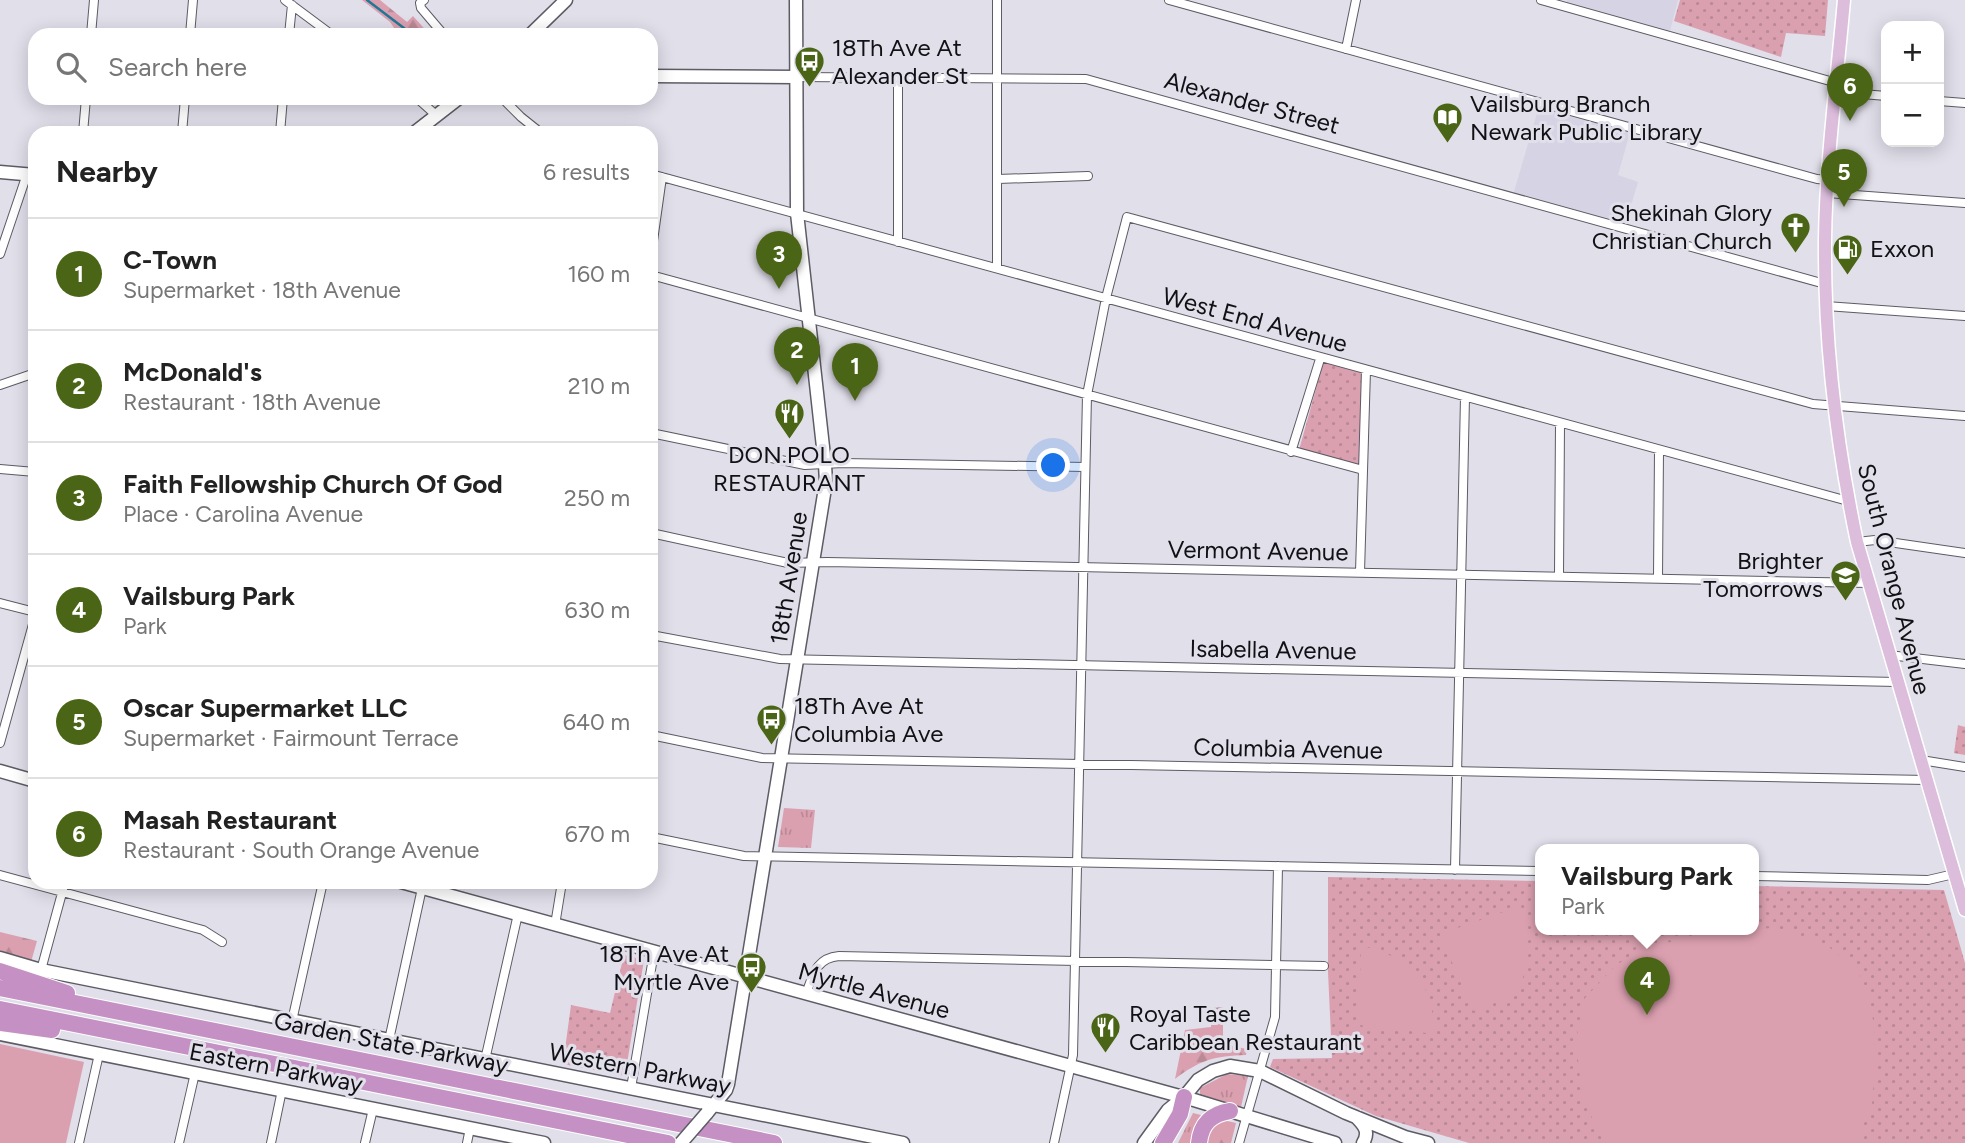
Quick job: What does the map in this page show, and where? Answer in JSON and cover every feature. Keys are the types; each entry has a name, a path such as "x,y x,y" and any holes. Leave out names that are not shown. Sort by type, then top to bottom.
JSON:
{"highway":[{"path":"0,971 136,1015"},
{"name":"Garden State Parkway","path":"0,988 774,1143"},
{"name":"Garden State Parkway","path":"0,1009 667,1143"},
{"path":"0,1023 180,1046"},
{"path":"1163,1143 1180,1115 1184,1097"},
{"path":"1199,1143 1201,1131 1209,1119 1230,1111"}],"main road":[{"path":"537,28 566,0"},
{"name":"18th Avenue","path":"681,1143 728,1084 825,482 797,213 796,0"},
{"name":"South Orange Avenue","path":"1844,0 1828,186 1825,284 1834,407 1857,542 1927,780 1960,872 1965,910"},
{"name":"Alexander Street","path":"658,76 796,77"},
{"path":"423,126 450,105"},
{"path":"0,172 28,174"},
{"path":"0,771 28,779"},
{"name":"Myrtle Avenue","path":"426,889 1184,1097 1335,1143"},
{"name":"Western Parkway","path":"0,958 41,970 631,1088 710,1109 903,1143"},
{"name":"Eastern Parkway","path":"0,1034 544,1143"},
{"path":"1144,1143 1164,1114 1184,1097 1198,1080 1222,1067 1239,1066 1259,1071 1405,1137 1428,1143"},
{"path":"1355,1116 1366,1130 1363,1143"}],"street":[{"path":"92,28 94,0"},
{"path":"191,28 193,0"},
{"path":"997,0 997,268"},
{"path":"1169,0 1816,179 1828,186 1965,203"},
{"path":"1346,48 1356,0"},
{"path":"1541,0 1837,82 1851,93 1881,96"},
{"path":"289,2 289,28"},
{"path":"289,2 323,28"},
{"path":"422,3 439,28"},
{"name":"Alexander Street","path":"796,77 1086,79 1825,284"},
{"path":"898,78 898,242"},
{"path":"1944,101 1965,103"},
{"path":"84,126 85,105"},
{"path":"183,126 184,105"},
{"path":"281,126 282,105"},
{"path":"425,105 437,116"},
{"path":"509,105 532,126"},
{"name":"West End Avenue","path":"658,176 1320,359 1848,501"},
{"path":"998,179 1088,176"},
{"path":"658,205 662,177"},
{"path":"0,254 28,182"},
{"path":"1054,1143 1071,1067 1087,395 1106,298 1127,216 1774,393 1834,407 1965,416"},
{"path":"658,277 1363,470"},
{"path":"1826,306 1965,316"},
{"path":"1291,452 1320,359"},
{"path":"1360,572 1366,370"},
{"path":"0,385 28,375"},
{"path":"1455,870 1465,397"},
{"path":"1559,576 1560,424"},
{"path":"658,434 805,465 843,463 1085,467"},
{"path":"1658,578 1659,451"},
{"path":"0,469 28,471"},
{"name":"Vermont Avenue","path":"658,535 788,563 1868,583"},
{"path":"1857,542 1875,540 1965,552"},
{"path":"0,603 28,613"},
{"name":"Isabella Avenue","path":"658,636 762,657 797,660 1897,681"},
{"path":"0,743 28,641"},
{"path":"1889,655 1965,664"},
{"name":"Columbia Avenue","path":"658,737 757,758 1927,780"},
{"path":"1921,760 1965,766"},
{"path":"658,838 739,855 1535,872"},
{"path":"1239,1143 1275,1017 1278,866"},
{"path":"1759,876 1928,880 1960,872"},
{"path":"0,875 28,883"},
{"path":"51,889 203,930 222,942"},
{"path":"41,970 63,889"},
{"path":"292,1021 321,889"},
{"path":"389,1040 422,889"},
{"path":"555,925 561,889"},
{"path":"485,1059 518,914"},
{"path":"631,1088 654,952"},
{"path":"806,994 818,965 825,959 834,957 1324,966"},
{"path":"79,1143 99,1054"},
{"path":"179,1143 195,1073"},
{"path":"271,1143 282,1090"},
{"path":"365,1143 373,1109"},
{"path":"467,1143 470,1128"}],"shaded area":[{"path":"1567,0 1678,0 1670,31"},
{"path":"1540,103 1631,129 1618,175 1638,182 1625,226 1513,195"}],"green space":[{"path":"362,0 380,0 407,22 413,16 424,28 394,28"},
{"path":"1680,0 1828,0 1825,36 1786,33 1781,57 1674,21"},
{"path":"1324,360 1364,372 1360,467 1299,450"},
{"path":"1958,725 1965,727 1965,755 1954,753"},
{"path":"784,808 815,810 811,848 778,847"},
{"path":"1328,877 1535,881 1535,935 1759,935 1759,886 1944,890 1965,963 1965,1143 1469,1143 1376,1116 1270,1067 1273,1059 1332,1058"},
{"path":"1521,906 1527,957 1521,981 1514,991 1503,999 1473,1011 1440,934"},
{"path":"1772,928 1825,944 1857,969 1872,1010 1876,1054 1872,1105 1855,1143 1610,1143 1600,1134 1582,1097 1576,1040 1585,998 1617,964 1654,946 1699,935 1759,935 1759,929"},
{"path":"0,932 37,941 31,962 0,952"},
{"path":"1361,946 1394,957 1416,975 1429,1000 1435,1034 1359,1025"},
{"path":"624,955 644,960 625,1076 563,1064 571,1005 610,1013"},
{"path":"1223,1007 1223,1044 1247,1049 1246,1055 1208,1060 1175,1079 1185,1030 1211,1027 1212,1008"},
{"path":"0,1044 84,1062 66,1143 0,1143"},
{"path":"1227,1074 1248,1076 1241,1107 1200,1095 1200,1088"},
{"path":"1193,1113 1205,1116 1194,1143 1178,1143"},
{"path":"1205,1116 1236,1123 1231,1143 1194,1143"}],"waterway":[{"path":"367,0 404,28"}],"place":[{"name":"18Th Ave At Alexander St","path":"809,89"},
{"name":"Masah Restaurant","path":"1850,121"},
{"name":"Vailsburg Branch Newark Public Library","path":"1447,145"},
{"name":"Oscar Supermarket LLC","path":"1844,207"},
{"name":"Shekinah Glory Christian Church","path":"1795,254"},
{"name":"Exxon","path":"1847,276"},
{"name":"Faith Fellowship Church Of God","path":"779,289"},
{"name":"McDonald's","path":"797,385"},
{"name":"C-Town","path":"855,401"},
{"name":"DON.POLO RESTAURANT","path":"789,440"},
{"name":"Brighter Tomorrows","path":"1846,602"},
{"name":"18Th Ave At Columbia Ave","path":"771,747"},
{"name":"18Th Ave At Myrtle Ave","path":"752,995"},
{"name":"Vailsburg Park","path":"1647,1015"},
{"name":"Royal Taste Caribbean Restaurant","path":"1106,1055"}]}
